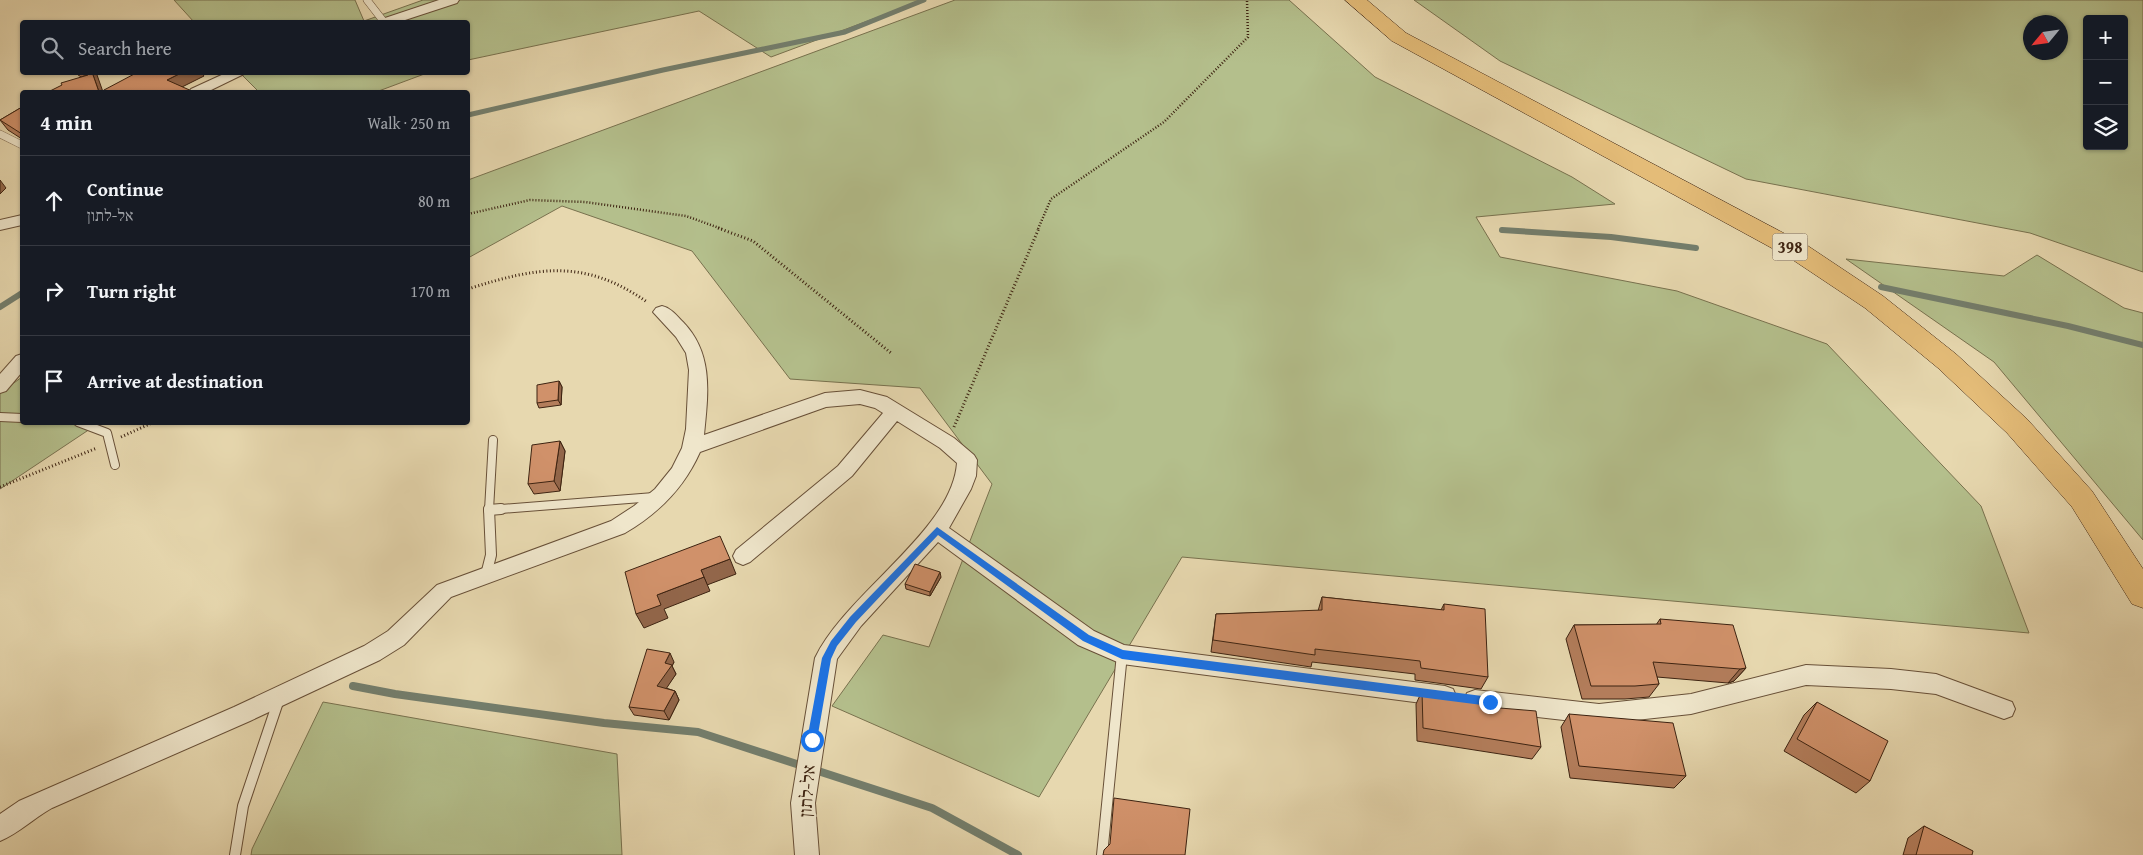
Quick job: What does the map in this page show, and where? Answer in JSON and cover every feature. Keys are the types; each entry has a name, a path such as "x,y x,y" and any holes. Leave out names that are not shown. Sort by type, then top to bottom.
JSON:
{"main road":[{"name":"398","path":"1355,0 1399,37 1800,252 1874,302 1947,361 2017,426 2082,499 2143,596"}],"street":[{"path":"392,20 452,0"},
{"path":"200,90 233,75"},
{"path":"0,225 20,220"},
{"path":"0,829 27,809 44,800 280,696 372,653 396,638 444,591 618,527 637,517 661,497 676,477 693,447 698,364 692,347 681,330 662,312"},
{"path":"0,386 20,363"},
{"path":"693,447 826,400 860,397 880,402 947,443"},
{"path":"743,556 845,471 895,411"},
{"name":"אל-לתון","path":"807,855 803,804 826,658 853,619 937,530 961,489 966,476 967,460 947,443"},
{"path":"937,530 1086,638 1122,654 1490,702 1599,714 1691,704 1806,675 1891,679 1936,684 2004,709"}],"lane":[{"path":"367,0 384,20"},
{"path":"0,134 20,144"},
{"path":"0,417 20,418"},
{"path":"86,425 107,433 115,465"},
{"path":"486,575 492,555 489,510 493,440"},
{"path":"489,510 661,497"},
{"path":"1102,855 1122,654"},
{"path":"235,855 243,806 280,696"}],"path":[{"path":"947,443 1051,199 1164,122 1248,37 1246,0"},
{"path":"470,214 530,200 584,202 686,216 753,241 891,353"},
{"path":"470,288 536,271 561,270 598,277 632,290 662,312"},
{"path":"0,487 109,443 148,425"}],"green space":[{"path":"174,0 355,0 364,20 192,20"},
{"path":"423,0 924,0 771,57 699,11 470,60 470,20 367,20"},
{"path":"955,0 1289,0 1375,77 1572,177 1615,204 1476,217 1500,257 1677,291 1827,344 1981,506 2029,633 1182,557 1039,797 832,706 883,635 929,647 992,484 920,388 790,379 692,251 562,206 470,257 470,179"},
{"path":"1414,0 2143,0 2143,272 2030,233 1746,179 1500,61"},
{"path":"242,75 422,75 381,90 257,90"},
{"path":"2037,255 2124,308 2143,313 2143,540 1994,362 1846,259 2004,276"},
{"path":"20,378 20,425 96,425 0,489 0,393"},
{"path":"323,702 617,754 622,855 251,855 252,849"}],"building":[{"path":"93,75 98,90 52,90 62,85 61,83"},
{"path":"132,75 177,75 167,80 190,90 104,90"},
{"path":"20,108 20,133 0,120"},
{"path":"559,381 558,400 537,403 537,385"},
{"path":"560,441 554,481 528,484 532,445"},
{"path":"720,536 730,559 701,570 704,577 657,595 661,605 636,614 625,572"},
{"path":"915,564 940,572 930,592 905,584"},
{"path":"1322,597 1444,610 1444,604 1485,609 1488,677 1421,668 1420,661 1315,649 1315,655 1213,640 1216,614 1322,610"},
{"path":"1660,619 1733,625 1746,668 1653,662 1659,684 1591,686 1574,625 1661,624"},
{"path":"647,649 670,653 665,663 672,665 657,686 675,691 664,711 629,707"},
{"path":"1422,691 1489,700 1500,703 1500,708 1536,711 1541,747 1423,728"},
{"path":"1817,702 1888,741 1870,781 1797,739"},
{"path":"1569,714 1673,723 1686,776 1579,766"},
{"path":"1114,798 1190,809 1185,855 1103,855 1104,850 1110,844"},
{"path":"1924,826 1973,851 1972,855 1916,855"}],"waterway":[{"path":"470,115 663,70 845,32 924,0"},
{"path":"1502,230 1611,237 1696,248"},
{"path":"1881,287 2068,326 2143,345"},
{"path":"0,307 20,294"},
{"path":"353,686 395,694 604,723 698,732 932,808 1018,855"}],"route":[{"path":"812,740 826,658 834,644 853,619 937,530 1086,638 1122,654 1490,702"}]}
